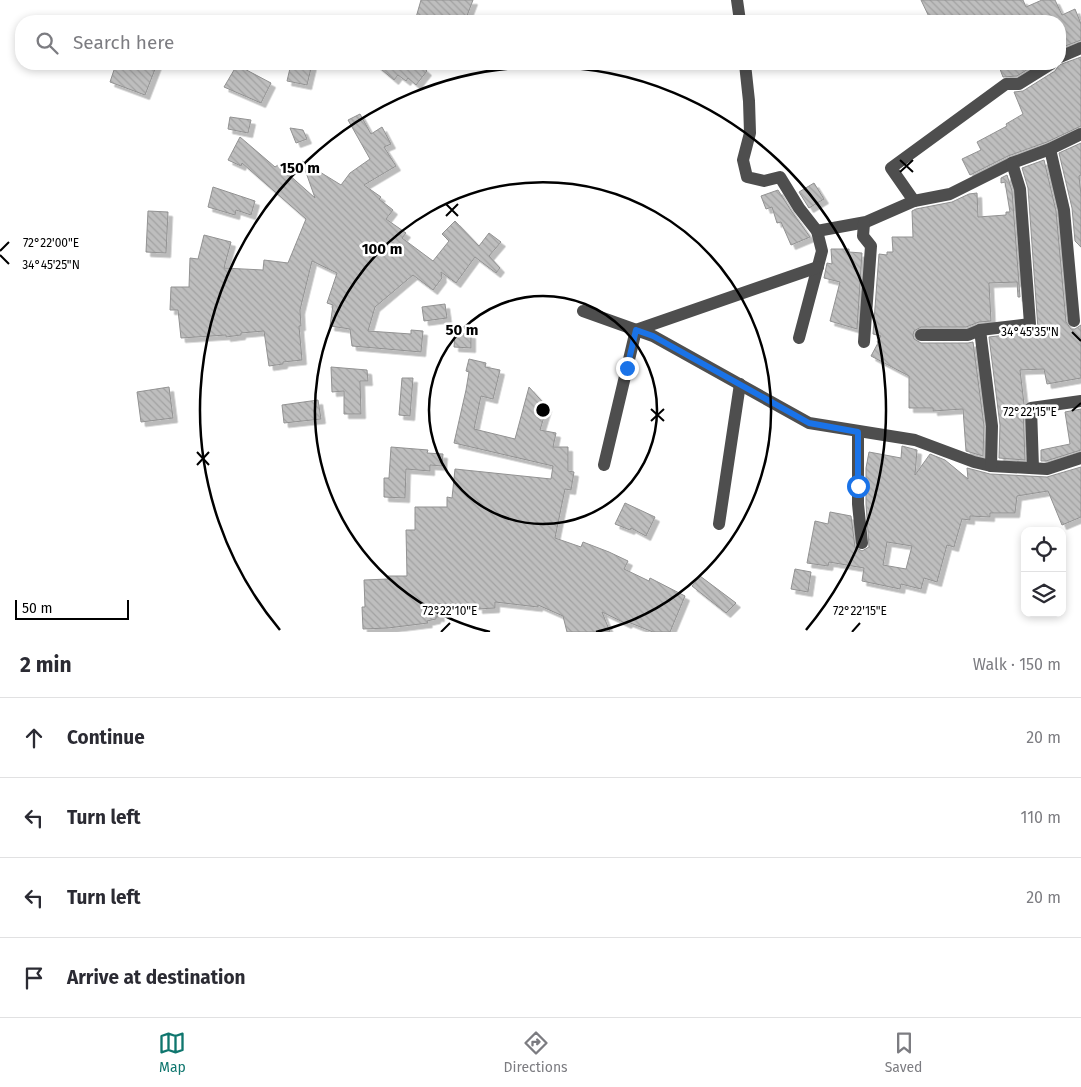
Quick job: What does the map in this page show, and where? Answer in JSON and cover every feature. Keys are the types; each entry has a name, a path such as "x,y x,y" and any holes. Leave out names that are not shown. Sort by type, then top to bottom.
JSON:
{"street":[{"path":"737,0 739,15"},
{"path":"1066,54 1081,48"},
{"path":"746,70 750,125 750,133 743,160 746,177 764,180 780,177 799,208 817,231 822,251 799,338"},
{"path":"914,200 891,168 1006,84 1019,84 1041,70"},
{"path":"817,231 864,223 914,200 950,194 1081,134"},
{"path":"1050,149 1064,210 1074,321"},
{"path":"920,335 968,335 980,330 1030,324 1020,189 1012,164"},
{"path":"864,223 864,236 871,246 864,342"},
{"path":"636,330 818,267"},
{"path":"583,311 653,336 809,423 915,440 974,462 991,466 1047,469 1081,458"},
{"path":"604,465 636,330"},
{"path":"980,330 992,426 991,466"},
{"path":"719,524 740,384"},
{"path":"1033,468 1031,408 1081,401"},
{"path":"858,432 858,504 862,543"}],"building":[{"path":"421,0 473,0 467,15 417,15"},
{"path":"921,0 1023,0 1026,7 1042,0 1055,0 1062,15 928,15"},
{"path":"1075,9 1081,24 1081,40 1066,46 1066,15 1062,15"},
{"path":"1081,57 1081,126 1047,142 1008,156 970,175 962,159 981,150 977,142 1007,126 1006,124 1023,114 1014,92 1023,91 1056,70 1066,70 1066,62"},
{"path":"114,70 155,70 145,95 110,82"},
{"path":"234,70 246,70 271,83 261,103 224,87"},
{"path":"290,70 311,70 307,85 287,81"},
{"path":"382,70 427,71 416,85 408,78 406,81 398,75 394,80"},
{"path":"1000,70 1026,70 1017,76 1003,77"},
{"path":"360,114 371,134 382,127 391,144 384,147 396,166 364,185 381,197 379,199 393,210 386,219 406,233 402,238 433,261 449,241 442,234 455,221 479,246 489,233 501,242 489,256 500,268 496,273 475,257 456,283 441,272 442,278 433,290 413,275 375,307 368,331 411,334 411,330 423,331 421,352 352,346 350,329 330,326 333,305 327,303 337,273 312,261 300,310 301,326 299,326 302,360 269,366 264,331 241,333 241,335 226,337 226,335 181,338 178,310 170,310 171,287 189,287 190,258 198,259 204,235 231,242 224,268 263,270 264,260 288,263 306,219 242,163 241,166 228,160 240,137 275,167 278,165 315,198 302,161 341,185 350,173 370,159 348,120"},
{"path":"230,117 251,120 248,133 228,129"},
{"path":"290,128 303,130 307,139 296,143"},
{"path":"1081,143 1081,175 1079,176 1081,247 1075,241 1072,208 1059,153"},
{"path":"1044,160 1056,211 1066,322 1071,329 1081,325 1081,378 1047,384 1044,369 1020,370 1024,404 1025,460 999,458 1000,425 989,337 1031,332 1038,329 1028,188 1022,168"},
{"path":"1007,175 1012,191 1020,297 1018,297 1017,282 989,283 991,321 979,322 966,327 921,327 914,331 913,335 914,339 921,343 973,342 984,426 983,456 966,451 963,409 933,411 933,408 909,408 909,376 871,356 881,336 873,334 879,254 887,255 887,252 893,252 892,237 913,237 912,211 916,209 952,202 969,194 977,193 978,217 1006,215 1006,212 1010,212 1005,182 1001,183 1001,178"},
{"path":"814,183 824,199 809,208 799,192"},
{"path":"213,187 255,201 251,215 236,210 235,215 208,207"},
{"path":"778,190 810,237 791,245 781,222 777,223 772,207 766,209 761,196"},
{"path":"148,211 168,212 166,253 146,252"},
{"path":"831,249 849,249 849,252 862,253 857,329 830,321 840,282 824,278 827,263 832,264"},
{"path":"445,304 447,318 424,321 422,307"},
{"path":"455,333 471,334 471,348 454,347"},
{"path":"469,359 486,363 485,367 500,370 493,399 481,396 474,429 515,439 529,387 547,407 540,430 556,433 553,447 568,447 568,471 574,472 571,490 565,489 555,538 581,547 583,542 609,552 628,561 624,569 649,581 650,578 685,596 670,632 653,632 628,622 627,624 602,612 610,632 567,632 563,616 538,605 538,607 495,602 495,608 478,609 478,605 437,604 440,617 427,621 428,623 363,629 362,607 365,607 364,580 388,579 388,576 407,576 406,530 415,530 415,507 447,507 447,497 452,498 455,469 551,479 553,466 454,443 466,390 469,372 466,371"},
{"path":"331,367 367,370 368,381 360,381 361,414 344,414 344,391 332,392"},
{"path":"402,378 413,378 410,416 399,415"},
{"path":"169,387 173,418 141,422 137,392"},
{"path":"318,400 321,419 284,423 282,405"},
{"path":"1081,409 1081,450 1041,461 1041,450 1070,444 1065,412"},
{"path":"902,446 917,450 915,475 930,454 945,460 968,479 967,468 990,474 1047,477 1081,467 1081,517 1062,525 1048,491 1017,496 1015,513 990,513 990,517 970,516 970,520 962,519 954,547 947,545 937,582 924,578 921,589 901,584 900,589 862,581 864,568 829,562 828,566 807,563 815,521 828,524 830,512 851,516 855,547 862,551 869,547 866,468 869,452 901,458","holes":["887,542 912,546 906,569 883,565"]},
{"path":"391,447 428,450 427,453 443,454 442,466 430,465 430,471 406,469 405,498 384,497 384,478 389,478"},
{"path":"625,503 655,517 646,536 631,528 630,530 615,524"},
{"path":"795,569 811,572 808,592 791,589"},
{"path":"700,576 736,603 726,613 692,586"}],"route":[{"path":"627,368 636,330 653,336 809,423 858,432 858,486"}]}
